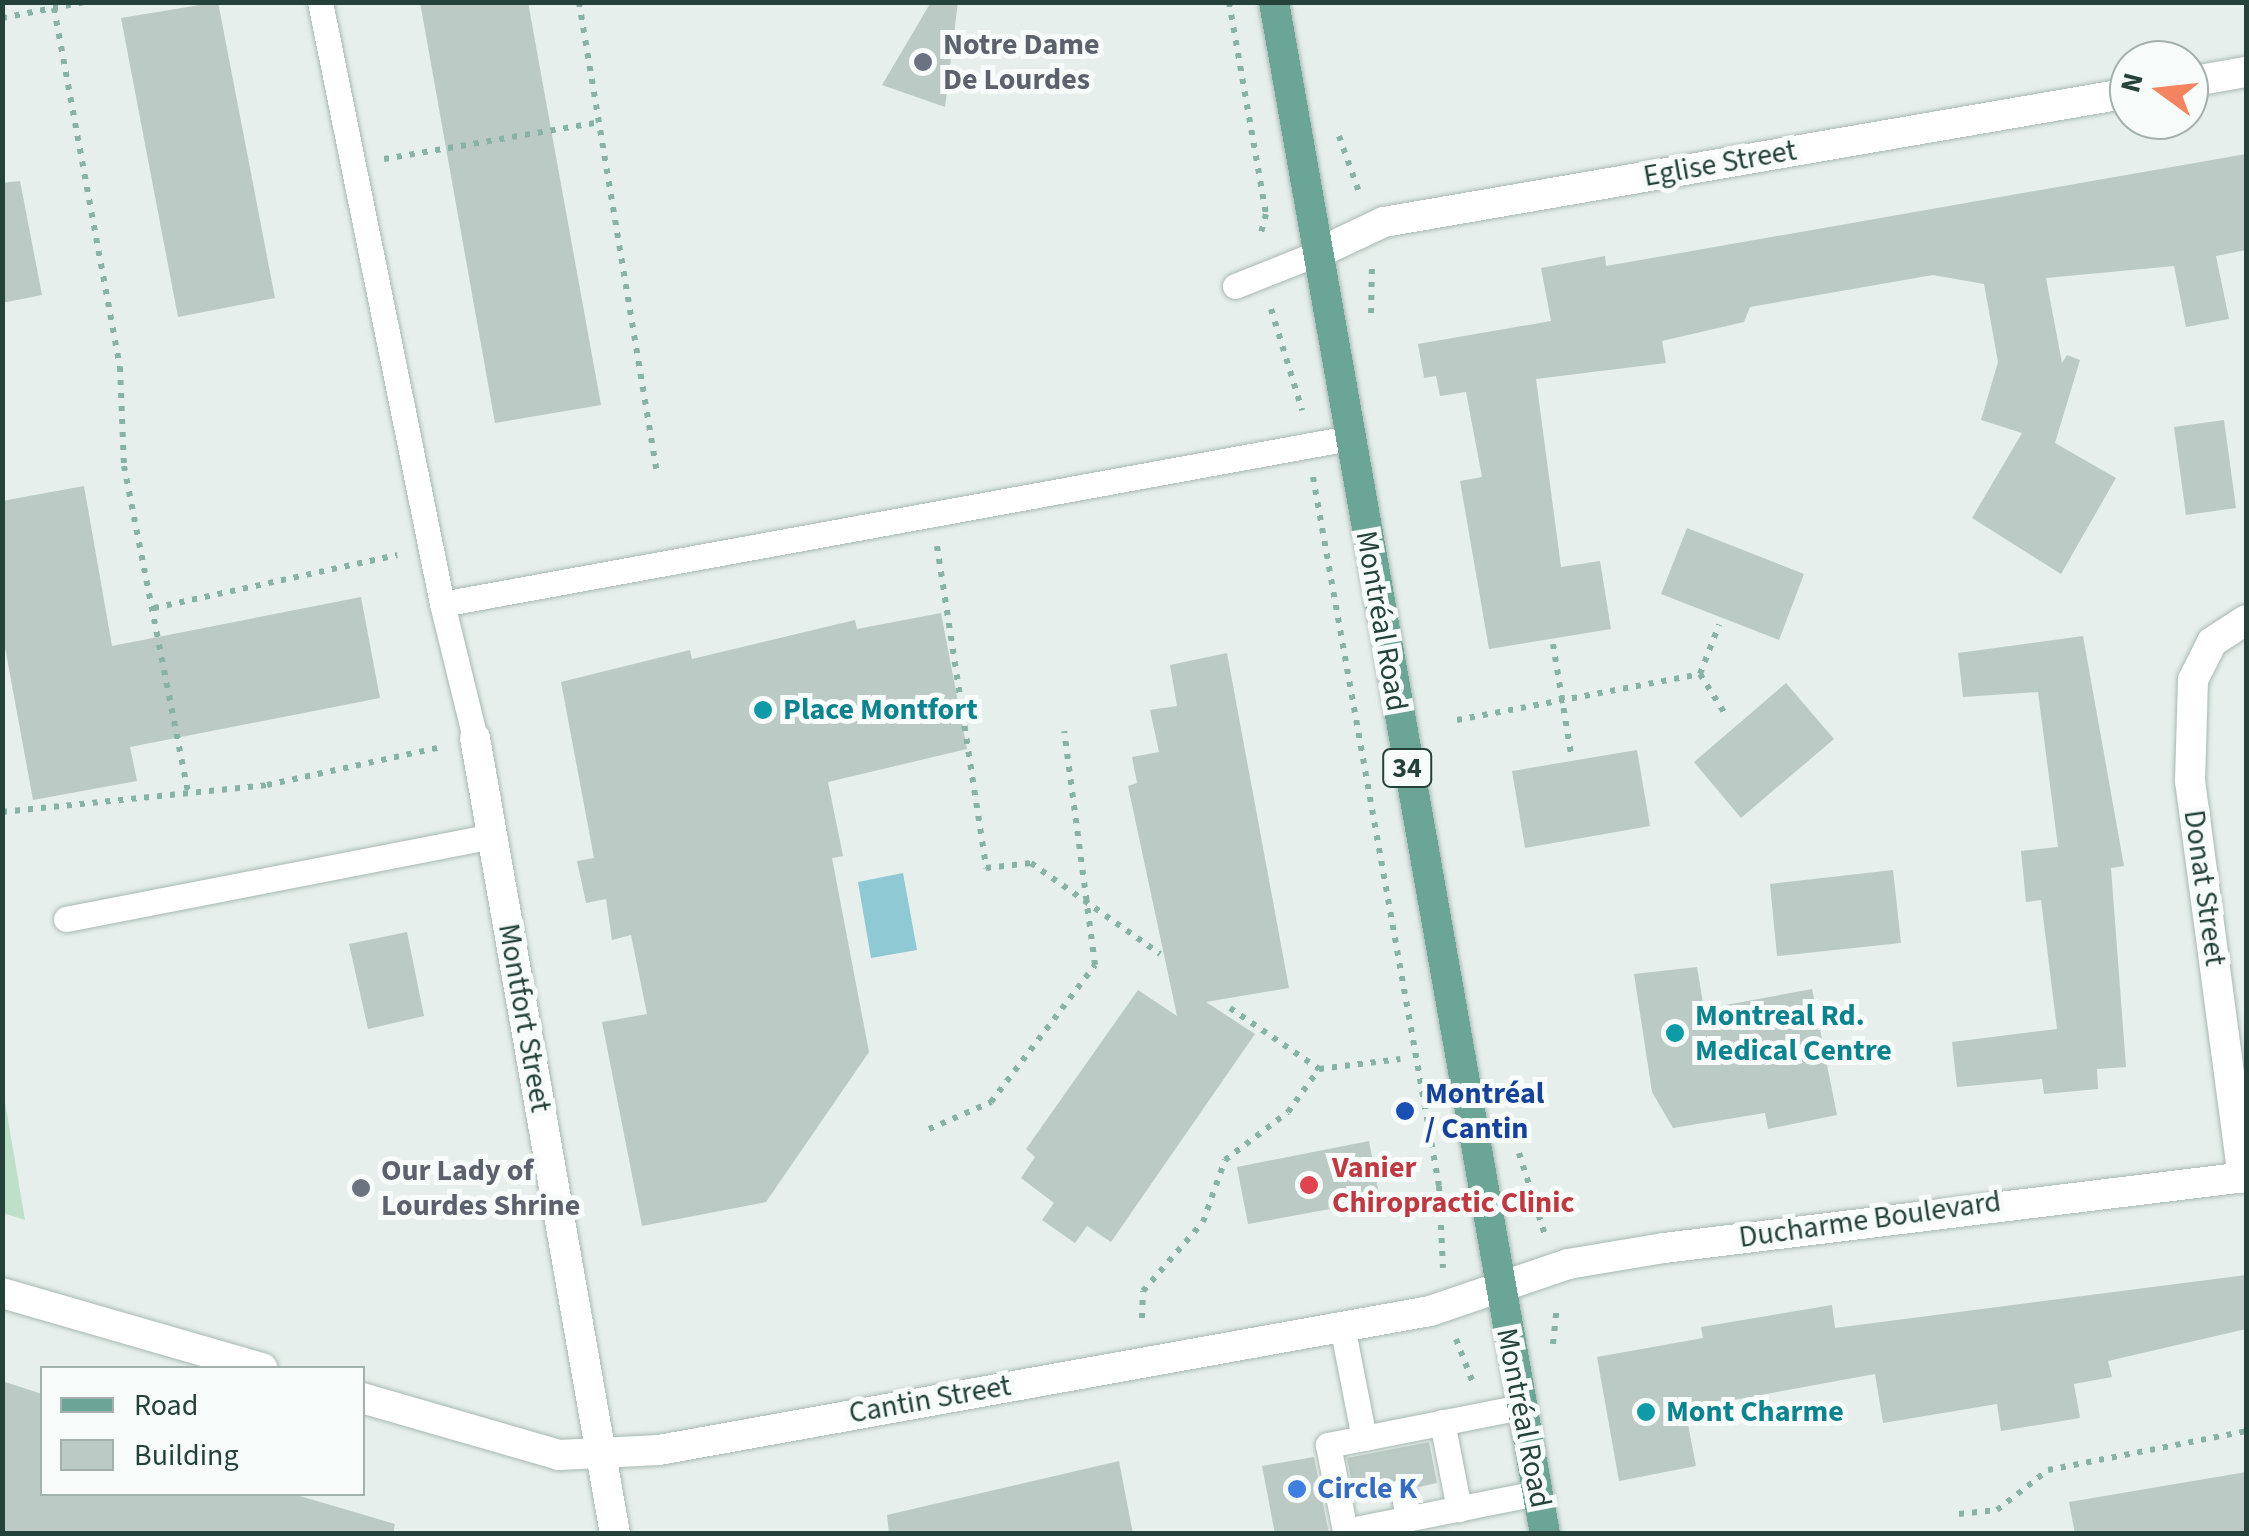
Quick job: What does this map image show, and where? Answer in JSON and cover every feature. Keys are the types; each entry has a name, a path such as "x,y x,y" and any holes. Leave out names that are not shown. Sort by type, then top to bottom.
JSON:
{"main road":[{"name":"Montréal Road","path":"1274,2 1545,1534"}],"street":[{"path":"2209,78 2246,72"},
{"name":"Eglise Street","path":"1318,253 1384,222 2109,95"},
{"name":"Donat Street","path":"2245,1178 2190,782 2193,680 2212,642 2246,620"},
{"name":"Montfort Street","path":"475,738 615,1534"},
{"name":"Ducharme Boulevard","path":"1499,1289 1568,1264 1664,1248 2245,1178"},
{"name":"Cantin Street","path":"365,1399 558,1455 602,1456 1342,1326 1499,1289"},
{"path":"2,1293 255,1366"}],"lane":[{"path":"320,2 442,604 475,738"},
{"path":"1235,286 1318,253"},
{"path":"442,604 1349,438"},
{"path":"66,918 492,836"},
{"path":"1342,1326 1364,1438"},
{"path":"1520,1407 1442,1422 1394,1439 1364,1438 1328,1445 1345,1532 1538,1494"},
{"path":"1442,1422 1459,1509"},
{"path":"1404,1490 1408,1518"}],"path":[{"path":"2,18 84,2"},
{"path":"579,2 656,469"},
{"path":"1230,2 1266,214 1261,250"},
{"path":"54,8 189,796"},
{"path":"353,164 600,122"},
{"path":"1274,329 1294,368 1308,445 1439,1186 1443,1266"},
{"path":"932,514 986,868 1031,864 1160,954"},
{"path":"154,608 431,548"},
{"path":"1700,674 1719,625"},
{"path":"1553,644 1571,754"},
{"path":"1457,720 1700,674"},
{"path":"1700,674 1727,717"},
{"path":"929,1129 990,1102 1096,965 1084,902 1064,731"},
{"path":"2,812 189,796 475,738"},
{"path":"1230,1008 1318,1069 1400,1059"},
{"path":"1142,1318 1143,1291 1203,1222 1225,1160 1288,1112 1318,1069"},
{"path":"1960,1514 1998,1510 2048,1470 2246,1431"}],"green space":[{"path":"3,1090 25,1220 3,1213"}],"water":[{"path":"903,873 917,950 871,958 858,882"}],"building":[{"path":"218,2 275,298 178,317 121,18"},
{"path":"420,2 528,2 601,405 495,423"},
{"name":"Notre Dame De Lourdes","path":"931,2 958,2 945,107 882,85"},
{"path":"2246,154 2246,250 2216,256 2229,319 2186,327 2174,266 2046,278 2062,363 2067,355 2080,360 2055,443 2116,478 2061,574 1972,518 2022,433 1981,420 1998,362 1984,284 1933,275 1750,307 1744,322 1662,341 1666,363 1536,379 1561,567 1600,561 1611,629 1489,649 1460,481 1482,477 1466,392 1440,396 1436,376 1424,378 1418,344 1551,321 1541,268 1605,256 1606,266"},
{"path":"20,181 42,295 2,303 2,183"},
{"path":"2224,420 2236,508 2186,515 2174,427"},
{"path":"84,486 112,646 361,597 380,698 130,747 137,781 33,800 2,631 2,501"},
{"path":"1687,528 1804,574 1779,640 1661,594"},
{"path":"941,613 967,749 828,782 843,856 832,858 869,1052 766,1202 642,1226 602,1022 647,1014 631,935 612,940 606,899 586,903 577,861 594,858 561,682 690,650 692,659 855,620 857,629"},
{"path":"2083,636 2124,866 2111,868 2126,1067 2097,1069 2098,1089 2044,1094 2042,1079 1957,1087 1952,1042 2057,1029 2041,900 2026,902 2021,851 2058,847 2038,692 1963,697 1958,653"},
{"path":"1227,653 1289,988 1206,1002 1255,1034 1111,1242 1087,1226 1075,1243 1042,1220 1054,1203 1021,1178 1035,1157 1026,1149 1138,990 1177,1016 1128,786 1137,783 1132,757 1159,752 1150,710 1177,706 1170,665"},
{"path":"1786,683 1834,739 1741,818 1694,762"},
{"path":"1637,750 1650,826 1525,848 1512,771"},
{"path":"1893,870 1901,943 1777,956 1770,884"},
{"path":"407,932 424,1016 368,1029 349,944"},
{"path":"1697,967 1704,1009 1812,989 1837,1115 1768,1129 1765,1113 1673,1128 1652,1092 1634,974"},
{"name":"Vanier Chiropractic Clinic","path":"1369,1141 1380,1200 1248,1224 1237,1167"},
{"path":"2246,1275 2246,1329 2108,1361 2112,1377 2074,1384 2080,1418 2001,1431 1997,1404 1883,1423 1875,1374 1685,1409 1696,1466 1619,1481 1597,1357 1703,1338 1701,1327 1832,1305 1835,1328"},
{"path":"2,1381 40,1393 40,1496 300,1496 395,1524 393,1534 2,1534"},
{"path":"1429,1442 1437,1483 1419,1487 1399,1474 1387,1493 1355,1499 1347,1458"},
{"name":"Circle K","path":"1314,1457 1329,1534 1275,1534 1262,1466"},
{"path":"1119,1461 1133,1534 889,1534 887,1515"},
{"path":"2246,1472 2246,1534 2075,1534 2069,1502"}],"place":[{"name":"Notre Dame De Lourdes","path":"923,62"},
{"name":"Place Montfort","path":"763,710"},
{"name":"Montreal Rd. Medical Centre","path":"1675,1033"},
{"name":"Montréal / Cantin","path":"1405,1111"},
{"name":"Vanier Chiropractic Clinic","path":"1309,1185"},
{"name":"Our Lady of Lourdes Shrine","path":"361,1188"},
{"name":"Mont Charme","path":"1646,1412"},
{"name":"Circle K","path":"1297,1489"}]}
